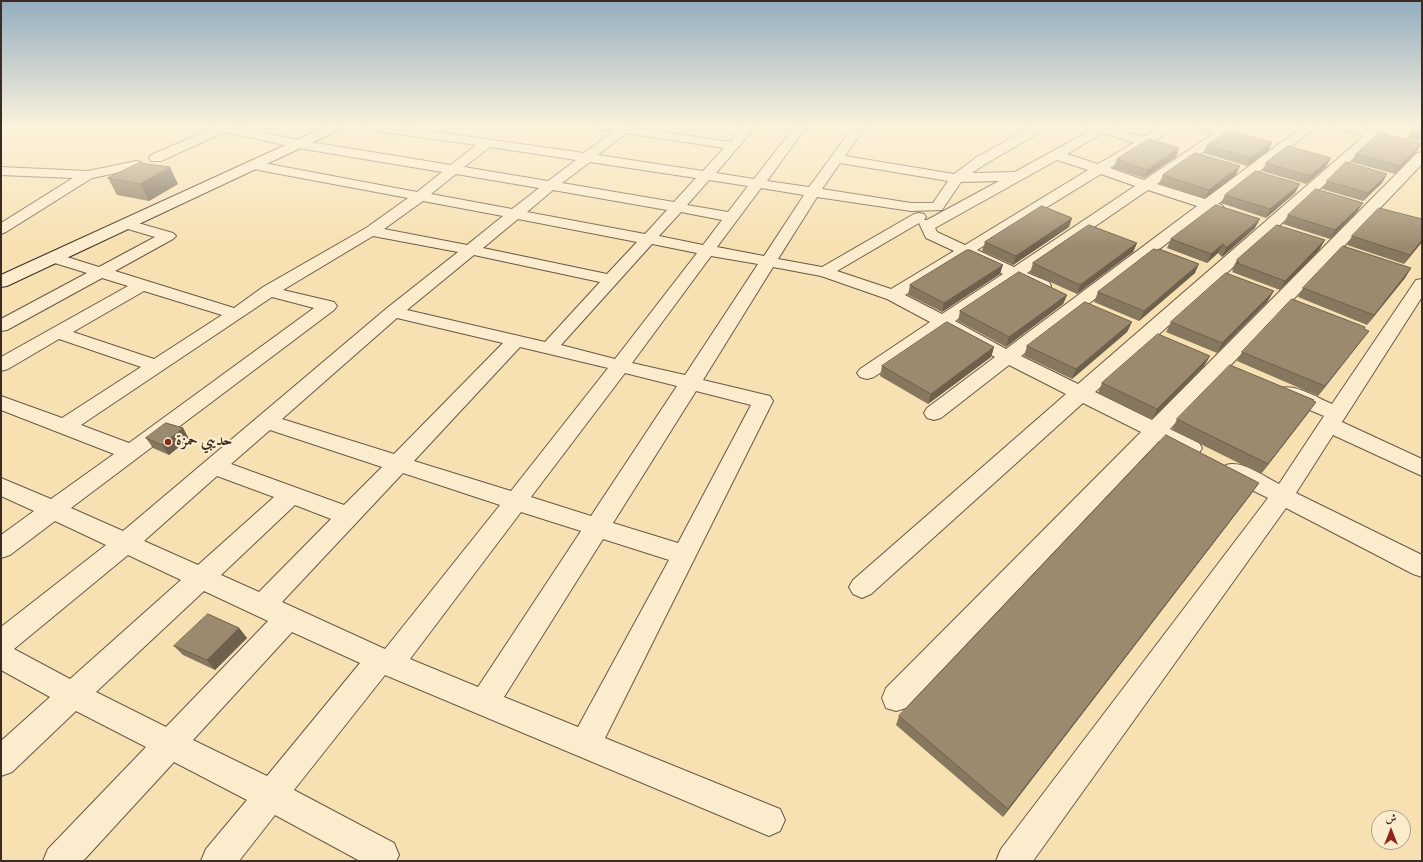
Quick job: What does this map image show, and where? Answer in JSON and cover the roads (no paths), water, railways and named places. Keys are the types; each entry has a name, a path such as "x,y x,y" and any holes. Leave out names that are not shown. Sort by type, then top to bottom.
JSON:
{"main road":[{"path":"1,282 249,166"}],"street":[{"path":"3,172 88,175 131,166"},
{"path":"259,166 824,272 893,295 1008,357 1156,430 1422,567"},
{"path":"431,166 732,217"},
{"path":"64,426 269,291 371,231 458,166"},
{"path":"1,643 124,544 393,312 575,166"},
{"path":"649,166 813,192 919,217 1017,176 1035,166"},
{"path":"549,348 715,166"},
{"path":"218,861 271,795 385,662 515,502 771,166"},
{"path":"484,703 813,192 832,166"},
{"path":"883,166 957,178 1017,176"},
{"path":"824,272 937,207 957,178 973,166"},
{"path":"1090,166 1228,212"},
{"path":"893,295 1104,166"},
{"path":"866,373 1015,273 1079,223 1181,166"},
{"path":"934,413 1008,357 1074,300 1149,250 1258,166"},
{"path":"862,587 1337,166"},
{"path":"896,698 1370,210 1391,179 1404,166"},
{"path":"1,229 88,175"},
{"path":"1037,207 1079,223"},
{"path":"919,217 931,235 1074,300"},
{"path":"1,326 168,236 126,224"},
{"path":"371,231 612,280"},
{"path":"54,258 236,314"},
{"path":"1013,861 1283,496 1333,419 1378,337 1420,279"},
{"path":"1,365 142,285"},
{"path":"1,548 328,306 269,291"},
{"path":"393,312 549,348 619,367 691,382 763,401 585,745"},
{"path":"58,333 156,366"},
{"path":"262,606 399,465 516,341"},
{"path":"1271,385 1422,468"},
{"path":"1,403 131,452"},
{"path":"265,421 684,555"},
{"path":"213,466 349,516"},
{"path":"1,486 52,511 385,662 769,820"},
{"path":"1,761 291,495"},
{"path":"60,861 288,618"},
{"path":"1,656 271,795 382,855 378,861"}],"place":[{"name":"حديبي حمزة","path":"168,442"}]}
